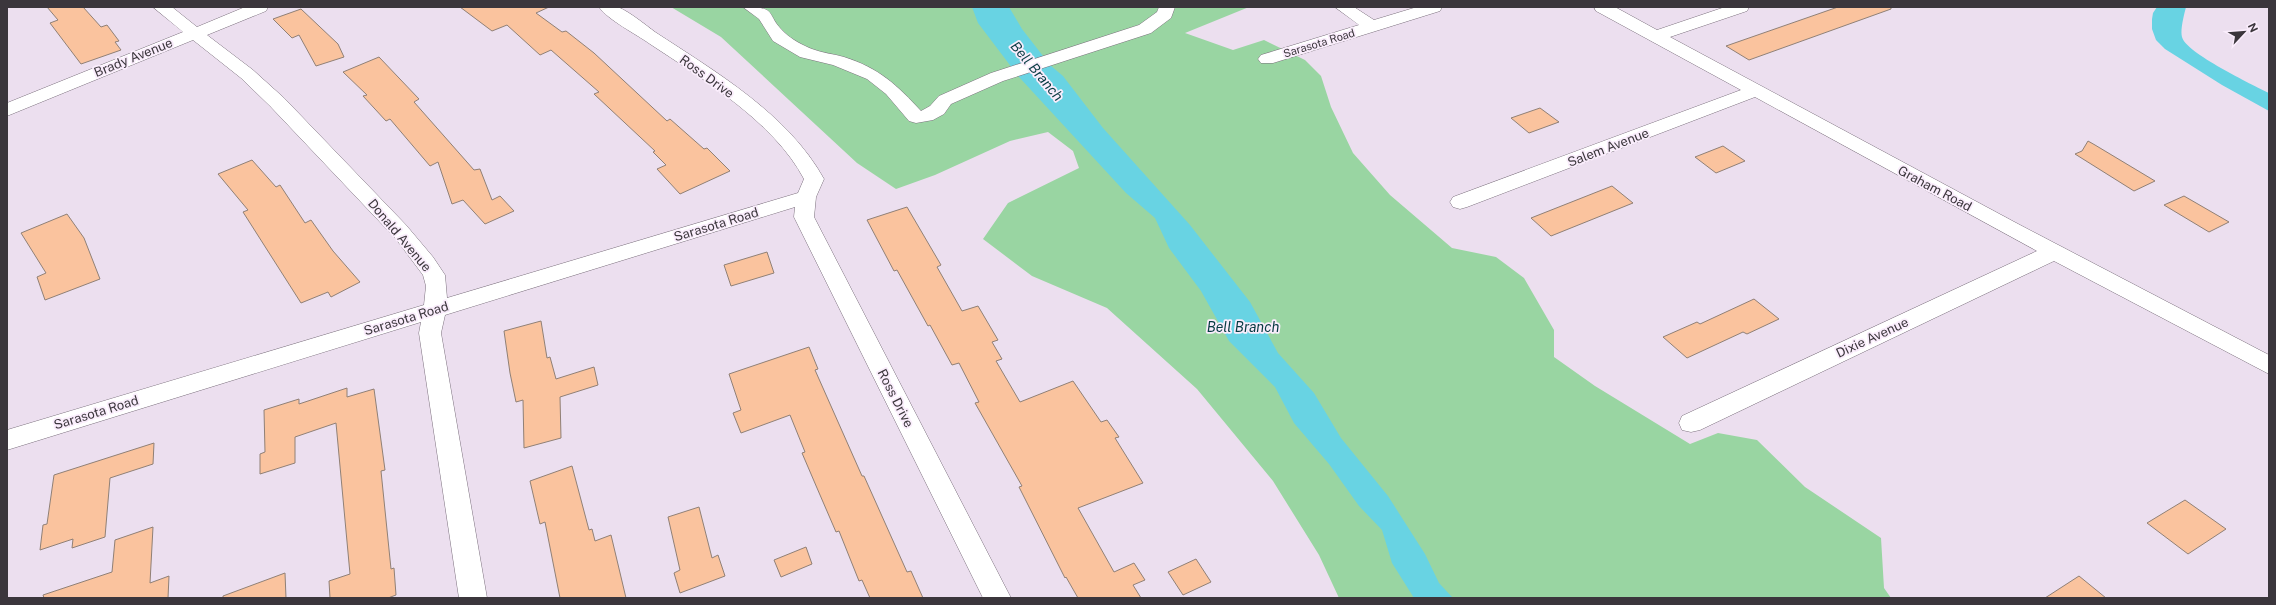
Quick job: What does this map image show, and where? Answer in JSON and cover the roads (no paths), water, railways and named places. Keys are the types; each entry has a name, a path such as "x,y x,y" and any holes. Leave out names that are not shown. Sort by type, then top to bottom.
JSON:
{"street":[{"name":"Donald Avenue","path":"161,7 247,74 277,102 399,230 436,280 435,309 430,333 473,598"},
{"name":"Brady Avenue","path":"7,110 260,7"},
{"name":"Ross Drive","path":"607,7 742,101 780,133 810,168 814,179 806,197 804,217 997,598"},
{"path":"751,7 765,16 779,37 806,53 839,61 873,75 892,90 916,117 926,116 937,110 946,100 998,77 1145,29 1165,14 1167,7"},
{"path":"1343,7 1372,26 1434,7"},
{"name":"Graham Road","path":"1602,7 2054,252 2269,366"},
{"path":"1655,36 1741,7"},
{"name":"Sarasota Road","path":"1267,59 1372,26"},
{"name":"Salem Avenue","path":"1460,202 1755,91"},
{"name":"Sarasota Road","path":"7,440 806,197"},
{"name":"Dixie Avenue","path":"1691,423 2054,252"}],"water":[{"name":"Bell Branch","path":"972,7 1009,7 1022,29 1050,65 1063,76 1103,128 1190,225 1250,302 1278,353 1314,393 1341,438 1388,496 1425,554 1439,583 1453,598 1414,598 1392,563 1382,530 1359,506 1329,464 1294,423 1275,387 1229,341 1201,291 1169,248 1155,218 1126,193 1019,77 978,23"},
{"path":"2157,7 2186,7 2182,22 2182,37 2186,44 2207,60 2269,93 2269,111 2222,85 2165,49 2156,40 2152,29 2153,13"}]}
